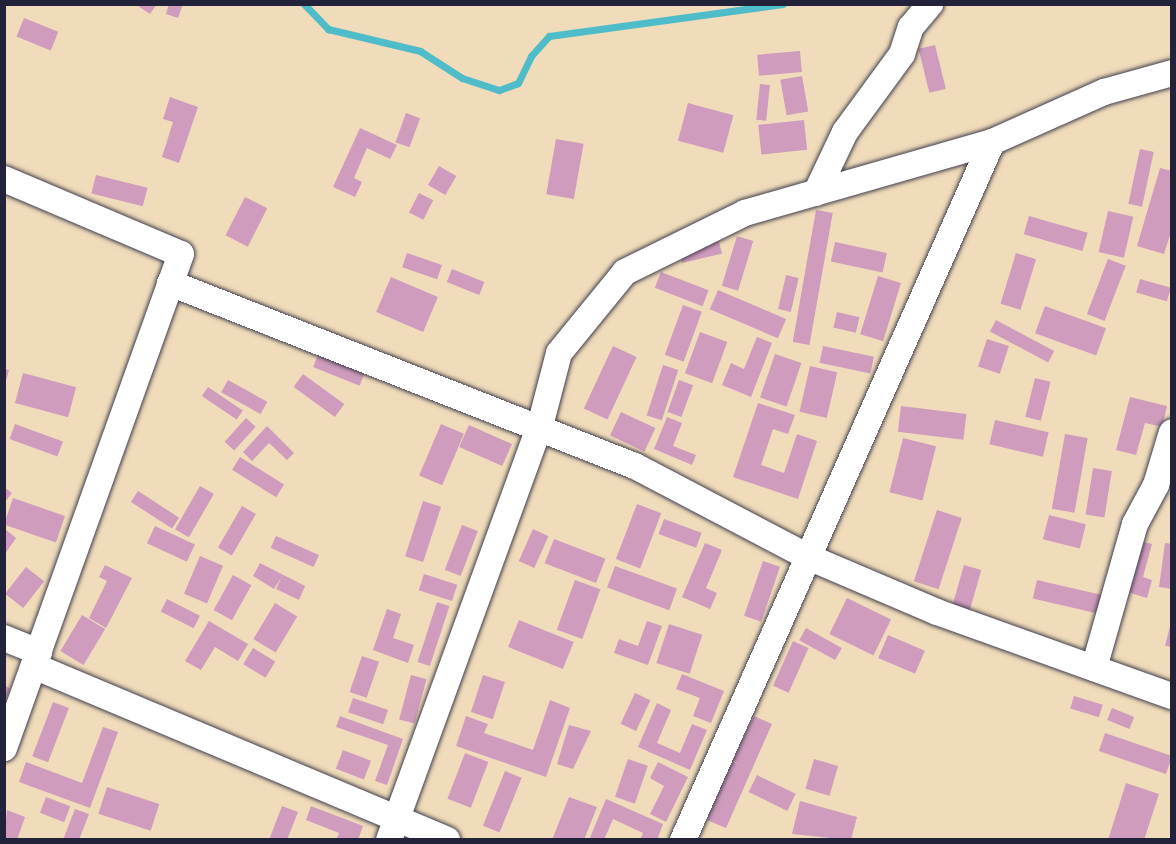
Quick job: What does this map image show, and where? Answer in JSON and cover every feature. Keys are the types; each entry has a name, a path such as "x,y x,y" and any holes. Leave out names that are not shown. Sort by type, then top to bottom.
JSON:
{"street":[{"path":"816,193 844,132 902,54 911,27 930,4"},
{"path":"392,829 540,426 559,353 626,272 745,213 992,142 1104,92 1172,73"},
{"path":"683,840 992,142"},
{"path":"4,179 181,254 4,748"},
{"path":"170,283 540,426 635,466 808,557 1172,696"},
{"path":"1094,668 1135,524 1156,485 1172,432"},
{"path":"4,638 36,659 392,829 447,840"}],"building":[{"path":"135,4 157,4 150,14"},
{"path":"169,4 183,4 178,18 166,14"},
{"path":"24,18 58,32 51,50 17,37"},
{"path":"935,45 946,89 929,93 919,49"},
{"path":"800,51 802,72 759,76 757,55"},
{"path":"802,76 808,111 787,115 780,80"},
{"path":"760,84 770,85 766,121 756,120"},
{"path":"170,97 198,107 179,163 162,157 173,122 163,119"},
{"path":"688,103 733,115 723,153 678,141"},
{"path":"406,113 420,118 409,147 395,142"},
{"path":"804,120 807,150 761,155 758,125"},
{"path":"360,128 397,145 390,159 367,148 354,178 362,182 355,197 333,187"},
{"path":"556,139 584,144 574,199 546,194"},
{"path":"1140,149 1154,152 1142,207 1128,204"},
{"path":"439,166 456,176 445,195 428,185"},
{"path":"1160,168 1172,171 1172,229 1164,254 1137,246"},
{"path":"96,175 147,188 143,206 91,193"},
{"path":"419,193 433,200 423,220 409,213"},
{"path":"245,197 267,208 248,247 225,235"},
{"path":"816,210 833,213 809,345 793,342"},
{"path":"1108,211 1133,217 1124,258 1099,252"},
{"path":"1029,216 1088,233 1082,251 1024,234"},
{"path":"737,236 753,241 738,291 722,286"},
{"path":"719,241 722,254 682,263 679,250"},
{"path":"835,242 887,253 883,273 831,262"},
{"path":"407,253 442,265 437,279 402,267"},
{"path":"1016,253 1036,259 1021,310 1001,304"},
{"path":"1108,259 1126,266 1105,321 1087,314"},
{"path":"452,269 484,282 479,295 447,282"},
{"path":"661,272 709,290 703,306 655,288"},
{"path":"786,275 799,278 791,312 778,309"},
{"path":"878,276 901,283 883,341 860,334"},
{"path":"391,277 438,297 423,332 376,312"},
{"path":"1140,279 1171,288 1167,301 1136,292"},
{"path":"718,290 786,319 778,338 710,309"},
{"path":"683,305 702,312 684,362 665,355"},
{"path":"1045,306 1106,328 1096,355 1035,333"},
{"path":"837,312 859,317 856,333 833,328"},
{"path":"996,320 1054,351 1048,362 990,331"},
{"path":"700,332 727,342 712,383 685,373"},
{"path":"757,337 772,343 751,397 722,385 731,363 744,369"},
{"path":"987,339 1009,346 1000,374 978,367"},
{"path":"613,346 637,357 607,420 584,409"},
{"path":"823,346 874,357 870,373 819,363"},
{"path":"775,354 801,363 786,407 760,397"},
{"path":"318,355 364,374 359,386 313,367"},
{"path":"663,365 678,370 662,420 647,415"},
{"path":"810,366 837,372 827,418 799,412"},
{"path":"4,369 9,370 5,384 4,384"},
{"path":"23,373 76,387 68,417 15,403"},
{"path":"303,374 344,404 335,417 294,387"},
{"path":"1035,378 1051,382 1041,421 1025,417"},
{"path":"228,380 267,402 261,414 221,392"},
{"path":"679,380 693,385 681,417 667,412"},
{"path":"208,387 243,410 237,420 202,396"},
{"path":"1130,397 1167,406 1162,427 1145,423 1136,455 1116,450"},
{"path":"758,403 795,415 788,434 773,429 761,465 784,473 797,434 817,441 798,499 733,477"},
{"path":"901,406 967,414 963,440 898,432"},
{"path":"621,412 655,428 644,452 610,436"},
{"path":"667,417 682,423 673,446 696,455 692,465 654,449"},
{"path":"246,418 256,427 234,450 225,442"},
{"path":"995,420 1049,432 1043,457 989,444"},
{"path":"15,424 63,441 57,456 10,439"},
{"path":"441,424 464,434 442,485 419,476"},
{"path":"469,425 512,444 502,466 459,447"},
{"path":"267,426 294,453 287,460 269,443 252,461 243,452"},
{"path":"1065,434 1088,438 1074,513 1052,509"},
{"path":"903,438 936,446 922,501 889,492"},
{"path":"240,457 284,485 276,497 232,470"},
{"path":"1093,468 1112,471 1104,517 1086,514"},
{"path":"200,486 214,494 189,537 175,529"},
{"path":"4,487 12,493 4,503"},
{"path":"138,491 179,518 172,529 131,502"},
{"path":"13,498 65,516 56,542 4,525"},
{"path":"423,501 441,507 423,562 405,556"},
{"path":"637,504 661,513 640,568 616,559"},
{"path":"242,506 256,514 232,556 218,548"},
{"path":"937,510 962,518 939,589 914,581"},
{"path":"1049,515 1086,524 1080,548 1043,539"},
{"path":"664,519 702,533 696,548 659,534"},
{"path":"462,525 478,531 461,576 445,570"},
{"path":"155,526 195,545 187,562 147,543"},
{"path":"5,529 16,538 5,554"},
{"path":"533,529 549,536 534,568 519,561"},
{"path":"276,536 319,555 314,567 271,548"},
{"path":"554,539 605,559 596,583 545,563"},
{"path":"1139,541 1152,544 1143,577 1152,580 1147,598 1124,591"},
{"path":"705,543 722,550 706,588 717,593 710,609 682,597"},
{"path":"1165,543 1172,544 1172,589 1159,587"},
{"path":"200,556 223,566 207,604 184,594"},
{"path":"763,561 780,567 761,622 744,616"},
{"path":"260,563 305,586 299,600 276,589 281,578 274,589 253,576"},
{"path":"105,565 132,578 106,628 89,618 107,581 99,577"},
{"path":"964,565 981,570 969,612 952,607"},
{"path":"615,566 677,589 669,610 607,588"},
{"path":"26,567 44,581 23,608 5,594"},
{"path":"424,574 457,585 452,601 419,590"},
{"path":"233,575 251,585 232,620 214,610"},
{"path":"575,580 600,589 582,639 557,630"},
{"path":"1037,580 1106,596 1102,614 1033,599"},
{"path":"847,598 891,619 874,655 829,634"},
{"path":"167,599 200,616 194,628 161,611"},
{"path":"437,602 449,606 430,666 418,662"},
{"path":"275,603 297,616 276,652 253,639"},
{"path":"387,609 401,614 393,638 414,645 408,663 373,650"},
{"path":"82,615 105,629 84,665 60,651"},
{"path":"1172,618 1172,647 1165,646"},
{"path":"519,620 574,642 563,669 508,647"},
{"path":"209,621 248,644 238,661 215,647 201,670 185,661"},
{"path":"647,621 662,626 648,665 614,653 619,639 638,646"},
{"path":"669,624 702,635 690,674 656,663"},
{"path":"806,628 842,648 835,660 799,640"},
{"path":"888,635 925,651 915,674 878,658"},
{"path":"793,641 809,648 789,693 773,686"},
{"path":"253,648 275,661 266,678 243,664"},
{"path":"362,656 379,662 367,698 350,692"},
{"path":"682,674 724,691 711,723 693,716 700,698 676,689"},
{"path":"411,675 426,679 415,724 399,719"},
{"path":"483,675 505,682 493,719 471,712"},
{"path":"4,686 10,688 5,702 4,702"},
{"path":"635,693 650,700 636,731 621,724"},
{"path":"1074,696 1103,705 1099,717 1070,708"},
{"path":"353,698 388,710 383,724 348,712"},
{"path":"550,700 570,708 546,777 456,746 466,716 488,724 484,733 533,750"},
{"path":"53,702 69,708 48,762 32,756"},
{"path":"657,703 671,710 657,743 680,753 692,724 707,730 690,770 638,747"},
{"path":"1112,708 1134,717 1129,729 1107,720"},
{"path":"340,716 403,739 387,785 375,781 388,745 336,727"},
{"path":"754,716 772,724 726,828 707,820 732,761 738,764 733,760"},
{"path":"569,725 591,731 573,769 557,764"},
{"path":"103,727 118,732 90,808 19,782 26,762 82,783"},
{"path":"1105,733 1172,756 1166,774 1099,751"},
{"path":"343,750 371,761 364,779 336,769"},
{"path":"465,753 488,762 471,808 447,799"},
{"path":"628,759 648,766 635,804 615,797"},
{"path":"814,759 838,766 829,796 805,789"},
{"path":"658,762 688,777 666,822 650,814 664,786 650,778"},
{"path":"505,771 522,778 500,832 483,826"},
{"path":"757,775 796,794 787,811 749,792"},
{"path":"1126,783 1159,794 1144,840 1108,840"},
{"path":"107,787 159,804 151,831 98,814"},
{"path":"46,797 70,806 64,822 40,813"},
{"path":"569,797 597,807 584,840 552,840"},
{"path":"606,799 663,824 657,840 640,840 643,833 613,819 604,840 589,840"},
{"path":"800,801 857,817 851,840 792,834"},
{"path":"282,806 298,812 287,840 269,840"},
{"path":"311,806 363,826 358,840 336,840 339,833 306,820"},
{"path":"75,809 89,814 79,840 63,840"},
{"path":"7,810 25,817 17,840 4,840"}],"waterway":[{"path":"304,4 328,29 420,51 462,78 499,90 518,83 531,56 549,36 783,4"}]}
